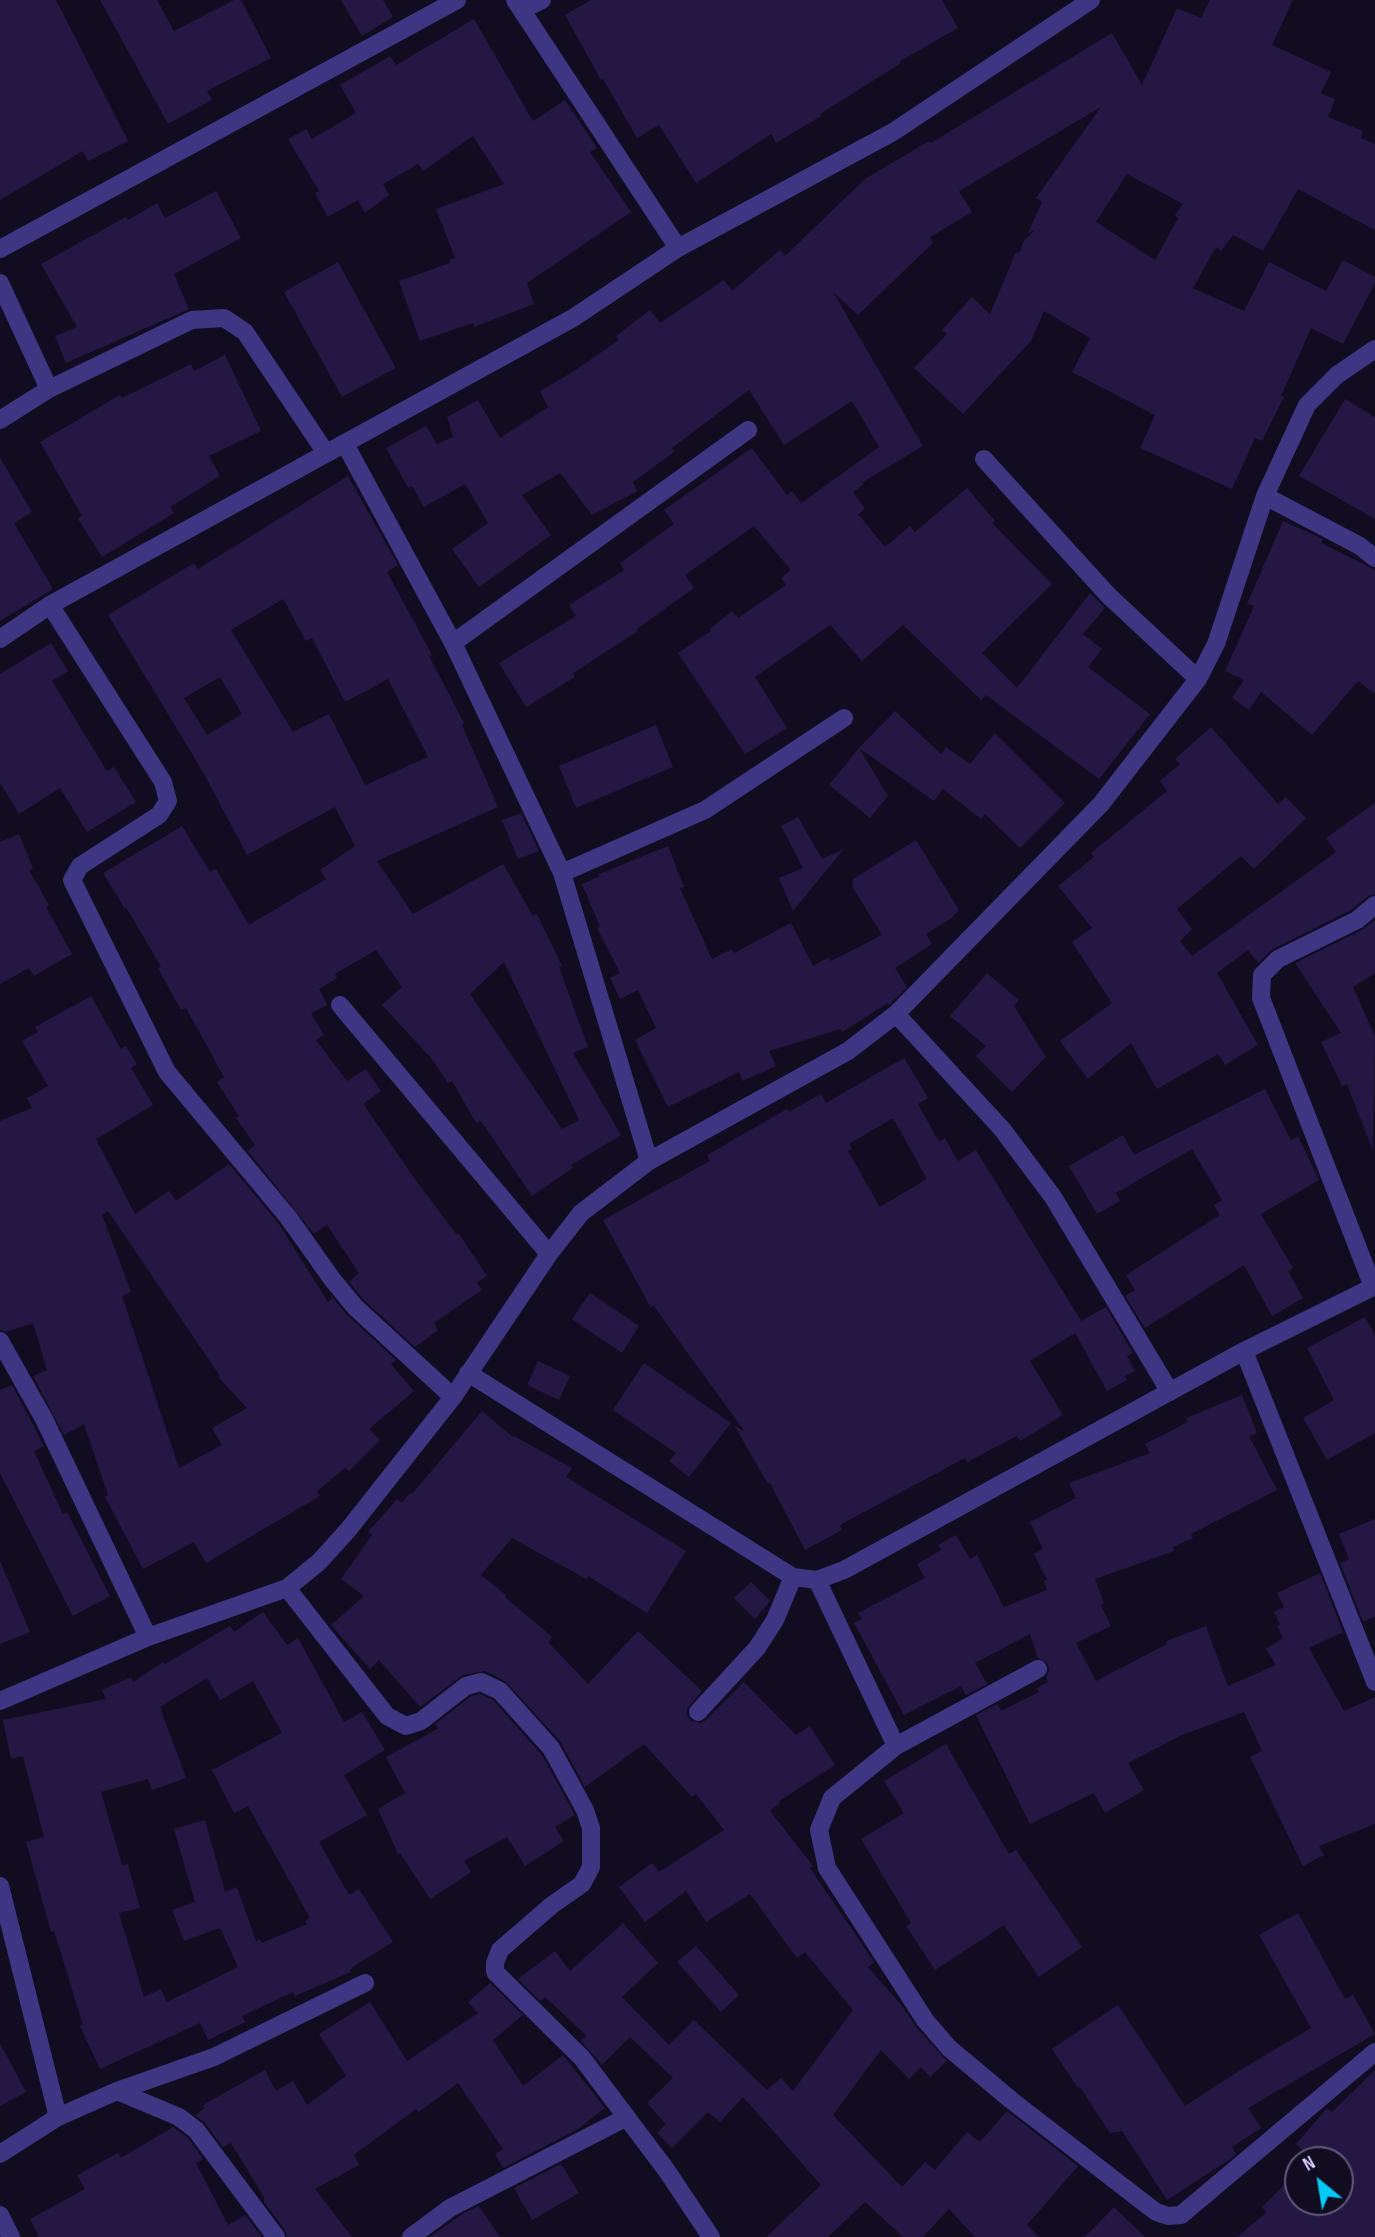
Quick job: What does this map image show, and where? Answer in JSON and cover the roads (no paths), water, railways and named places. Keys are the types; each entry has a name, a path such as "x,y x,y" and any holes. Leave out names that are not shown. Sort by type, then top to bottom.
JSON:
{"street":[{"path":"0,249 457,0"},
{"path":"542,0 519,5 678,248"},
{"path":"0,639 50,605 573,318 678,248 893,132 1091,0"},
{"path":"0,283 49,389"},
{"path":"0,420 49,389 192,320 224,318 245,332 326,453"},
{"path":"0,1701 148,1637 287,1588 319,1562 348,1530 453,1397 549,1254 581,1213 649,1161 848,1051 896,1014 1101,804 1198,679 1216,644 1265,496 1307,405 1337,376 1375,349"},
{"path":"453,643 748,430"},
{"path":"345,444 453,643 562,873 649,1161"},
{"path":"984,459 1109,596 1198,679"},
{"path":"1265,496 1360,547 1375,558"},
{"path":"50,605 163,782 168,801 159,815 80,866 72,880 167,1072 288,1217 355,1307 453,1397"},
{"path":"562,873 705,810 844,718"},
{"path":"468,1373 793,1577 817,1580 844,1570 1244,1351 1374,1287 1261,998 1262,975 1278,959 1357,920 1375,905"},
{"path":"340,1005 549,1254"},
{"path":"896,1014 1002,1129 1053,1197 1170,1392"},
{"path":"0,1341 44,1419 148,1637"},
{"path":"1244,1351 1375,1682"},
{"path":"698,1712 757,1648 775,1620 793,1577"},
{"path":"817,1580 896,1746"},
{"path":"287,1588 387,1716 406,1726 421,1721 466,1686 481,1682 500,1691 551,1748 585,1810 590,1828 592,1867 582,1884 552,1905 500,1950 495,1972 582,2058 667,2171 711,2237"},
{"path":"1038,1669 896,1746 832,1798 819,1830 827,1868 925,2020 949,2048 1011,2100 1156,2212 1168,2216 1181,2215 1375,2052"},
{"path":"0,1886 58,2117"},
{"path":"0,2154 58,2117 117,2091 214,2057 365,1983"},
{"path":"117,2091 179,2117 196,2130 276,2237"},
{"path":"411,2237 450,2208 627,2117"},
{"path":"0,2215 11,2237"}]}
